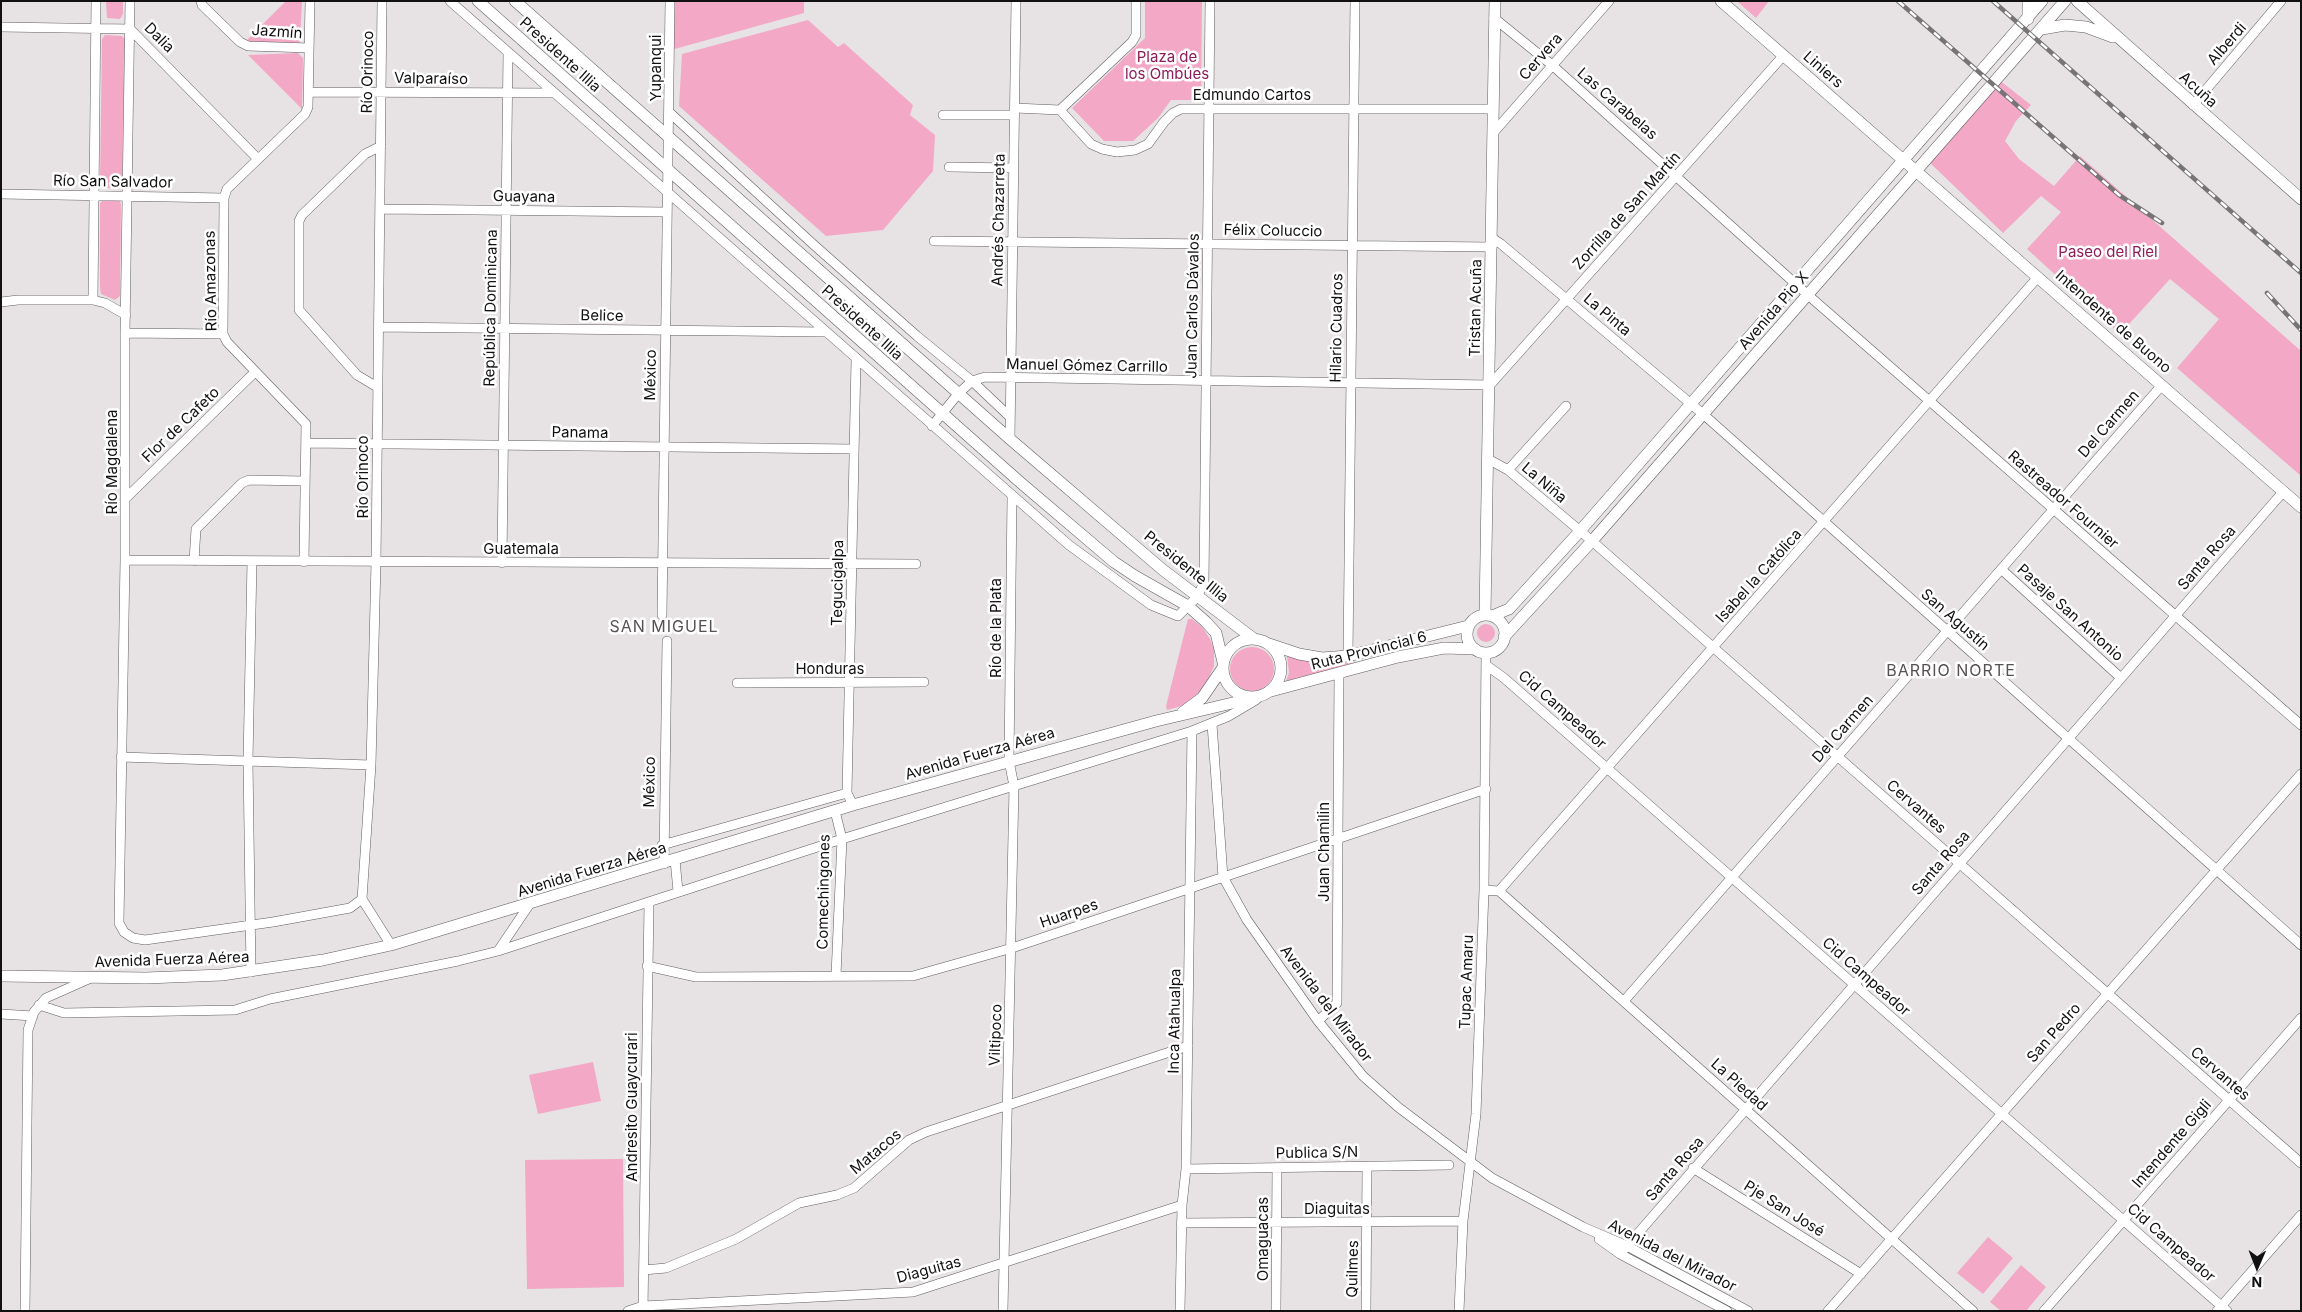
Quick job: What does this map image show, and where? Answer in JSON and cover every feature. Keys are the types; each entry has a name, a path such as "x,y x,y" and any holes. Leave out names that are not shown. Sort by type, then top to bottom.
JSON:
{"main road":[{"name":"Presidente Illia","path":"478,1 942,414 1114,562 1134,576 1188,606 1216,633 1223,666"},
{"name":"Presidente Illia","path":"515,1 1010,439 1197,597 1254,639"},
{"name":"Tristan Acuña","path":"1488,616 1488,459 1495,1"},
{"name":"Liniers","path":"1721,1 1905,160"},
{"path":"2028,1 2028,18"},
{"name":"Avenida Pio X","path":"1488,616 1509,609 1580,531 1692,405 2042,1"},
{"name":"Avenida Pio X","path":"1504,637 1592,541 2065,1"},
{"name":"Acuña","path":"2077,1 2192,105 2301,199"},
{"path":"2042,29 2066,25 2086,26 2119,39"},
{"name":"Intendente de Buono","path":"1905,160 2301,508"},
{"path":"1488,616 1500,622 1504,637 1498,648 1480,651 1468,639 1468,626 1475,618 1488,616"},
{"name":"Ruta Provincial 6","path":"1269,644 1307,656 1322,658 1348,656 1468,626"},
{"path":"1179,715 1202,698 1223,666 1231,647 1246,639 1254,639 1269,644 1280,658 1282,667 1277,684 1263,695 1241,696 1228,685 1223,666"},
{"name":"Ruta Provincial 6","path":"1179,715 1263,695 1398,657 1458,647 1480,651"},
{"name":"Avenida Fuerza Aérea","path":"1,976 156,978 251,972 391,945 529,905 835,810 1179,715"}],"street":[{"path":"93,300 96,1"},
{"name":"Río Magdalena","path":"130,1 125,333 126,498 119,923 124,932 133,938 145,940 249,924"},
{"name":"Jazmín","path":"201,1 240,42 248,46 309,48"},
{"path":"224,198 227,189 305,114 308,92 310,1"},
{"name":"Río Orinoco","path":"362,899 371,765 376,562 382,1"},
{"path":"450,1 1069,546 1151,605 1178,616 1188,606"},
{"name":"Yupanqui","path":"668,136 670,1"},
{"name":"Andrés Chazarreta","path":"1010,439 1016,1"},
{"path":"943,116 1060,110 1132,42 1136,35 1136,1"},
{"name":"Juan Carlos Dávalos","path":"1188,606 1197,597 1204,583 1210,1"},
{"name":"Hilario Cuadros","path":"1348,656 1355,1"},
{"name":"Cervera","path":"1494,132 1609,1"},
{"name":"Alberdi","path":"2192,105 2281,1"},
{"name":"Las Carabelas","path":"1494,18 1552,65 1677,175 1808,295"},
{"name":"Dalia","path":"1,27 130,29 258,160"},
{"name":"República Dominicana","path":"502,563 508,53"},
{"name":"Zorrilla de San Martín","path":"1490,385 1783,56"},
{"name":"Valparaíso","path":"308,92 554,93"},
{"name":"Edmundo Cartos","path":"1060,110 1091,144 1102,149 1117,152 1135,150 1148,144 1173,113 1181,109 1493,110"},
{"path":"669,112 814,245 1010,416"},
{"name":"México","path":"662,615 668,136"},
{"path":"377,387 357,376 299,310 299,220 365,154 381,146"},
{"path":"949,167 1014,168"},
{"name":"Río San Salvador","path":"1,194 224,198"},
{"name":"Río Amazonas","path":"224,198 223,334 227,342 306,424 304,562"},
{"name":"Guayana","path":"380,209 667,212"},
{"name":"Félix Coluccio","path":"934,241 1352,245 1492,243"},
{"name":"La Pinta","path":"1492,243 1501,244 1703,414"},
{"path":"804,256 814,245"},
{"name":"Isabel la Católica","path":"1499,891 2038,277"},
{"name":"Rastreador Fournier","path":"1808,295 2301,725"},
{"path":"1,302 18,300 93,300 105,303 126,315"},
{"name":"Belice","path":"379,326 825,332"},
{"path":"125,333 223,334"},
{"name":"Tegucigalpa","path":"853,805 847,793 856,360"},
{"name":"Flor de Cafeto","path":"126,498 255,372"},
{"name":"Manuel Gómez Carrillo","path":"972,381 985,377 1490,385"},
{"path":"932,426 958,394 972,381"},
{"name":"Del Carmen","path":"1624,1001 2162,385"},
{"path":"1508,470 1566,406"},
{"name":"San Agustín","path":"1703,414 2301,945"},
{"name":"Panama","path":"306,443 854,450"},
{"name":"La Niña","path":"1488,459 1508,470 1580,531"},
{"path":"194,561 196,529 242,483 249,480 305,481"},
{"name":"Santa Rosa","path":"1620,1254 2283,492"},
{"name":"Río de la Plata","path":"1009,761 1012,496"},
{"name":"Cervantes","path":"1580,531 2301,1163"},
{"name":"Guatemala","path":"125,560 916,564"},
{"path":"251,972 248,761 252,561"},
{"name":"Pasaje San Antonio","path":"2001,569 2121,678"},
{"name":"México","path":"667,641 662,846 678,891"},
{"name":"Tupac Amaru","path":"1459,1311 1463,1221 1476,1114 1484,890 1486,665 1480,651"},
{"name":"Cid Campeador","path":"1486,665 1608,768 2124,1220 2222,1309"},
{"name":"Juan Chamilin","path":"1318,1021 1337,1003 1339,674"},
{"name":"Honduras","path":"737,683 924,682"},
{"path":"39,1005 64,1014 235,1010 270,999 350,984 498,951 842,839 1192,731 1212,724 1263,695"},
{"name":"Avenida del Mirador","path":"1212,724 1223,877 1247,920 1318,1021 1363,1076 1379,1091 1492,1178 1583,1227 1627,1246 1748,1311"},
{"name":"Inca Atahualpa","path":"1180,1311 1181,1224 1186,1168 1192,731"},
{"path":"121,757 371,765"},
{"name":"Viltipoco","path":"1003,1311 1014,786 1009,761"},
{"name":"San Pedro","path":"1828,1311 2301,774"},
{"name":"Huarpes","path":"646,966 696,977 913,976 1012,948 1486,789"},
{"path":"662,846 847,793"},
{"name":"Comechingones","path":"835,810 842,839 836,975"},
{"path":"1484,890 1499,891"},
{"name":"La Piedad","path":"1499,891 1973,1311"},
{"path":"249,924 273,922 350,908 362,899 391,945"},
{"name":"Andresito Guaycurari","path":"643,1308 648,903"},
{"path":"498,951 529,905"},
{"path":"25,1311 28,1030 39,1005 46,998 92,978"},
{"path":"1,1014 33,1016"},
{"name":"Intendente Gigli","path":"2044,1311 2301,1018"},
{"name":"Matacos","path":"644,1270 666,1268 736,1238 799,1203 837,1195 854,1188 909,1140 926,1132 1188,1046"},
{"name":"Publica S/N","path":"1186,1168 1449,1165"},
{"name":"Quilmes","path":"1366,1311 1368,1167"},
{"name":"Omaguacas","path":"1276,1311 1277,1168"},
{"name":"Pje San José","path":"1693,1168 1861,1274"},
{"name":"Diaguitas","path":"628,1311 643,1308 913,1292 1182,1205"},
{"path":"2222,1309 2301,1216"},
{"name":"Diaguitas","path":"1181,1224 1463,1221"},
{"name":"Avenida del Mirador","path":"1583,1227 1620,1254 1727,1311"}],"green space":[{"path":"106,1 123,1 123,14 120,19 107,18"},
{"path":"286,1 302,1 300,42 297,44 253,44 247,40"},
{"path":"672,1 804,1 804,13 671,50"},
{"name":"Plaza de los Ombúes","path":"1145,1 1202,1 1201,100 1171,100 1158,118 1133,141 1104,141 1072,108 1145,38"},
{"path":"1737,1 1769,1 1756,18"},
{"path":"808,20 838,47 844,43 913,105 910,115 935,135 933,171 883,230 826,236 679,106 682,54"},
{"path":"105,35 122,36 125,39 122,184 118,188 103,188 100,184 102,39"},
{"path":"298,53 303,58 302,109 248,55"},
{"name":"Paseo del Riel","path":"1998,79 2031,105 2016,121 2005,141 2019,159 2054,186 2080,156 2301,351 2301,476 2177,368 2219,319 2170,279 2120,334 2027,249 2061,212 2041,196 2003,233 1927,160"},
{"path":"103,200 119,200 121,204 120,296 115,300 101,294 100,287 100,203"},
{"path":"1188,619 1192,619 1203,628 1210,639 1214,649 1214,666 1207,682 1192,700 1185,705 1167,710 1166,706"},
{"path":"1486,624 1494,629 1495,633 1490,641 1486,642 1478,637 1477,633 1482,625"},
{"path":"1256,647 1268,653 1273,660 1273,678 1268,685 1261,690 1248,691 1240,688 1233,681 1230,665 1233,657 1240,650"},
{"path":"1287,656 1318,663 1353,663 1286,681 1289,673"},
{"path":"593,1062 601,1101 538,1114 529,1075"},
{"path":"623,1159 624,1287 527,1289 525,1160"},
{"path":"1988,1237 2013,1258 1983,1294 1957,1273"},
{"path":"2021,1265 2046,1287 2026,1311 2001,1311 1990,1302"}],"railway":[{"path":"1898,1 2119,195 2162,223"},
{"path":"1993,1 2301,273"},
{"path":"2267,293 2301,330"}],"district":[{"name":"SAN MIGUEL","path":"664,627"},
{"name":"BARRIO NORTE","path":"1951,671"}]}
